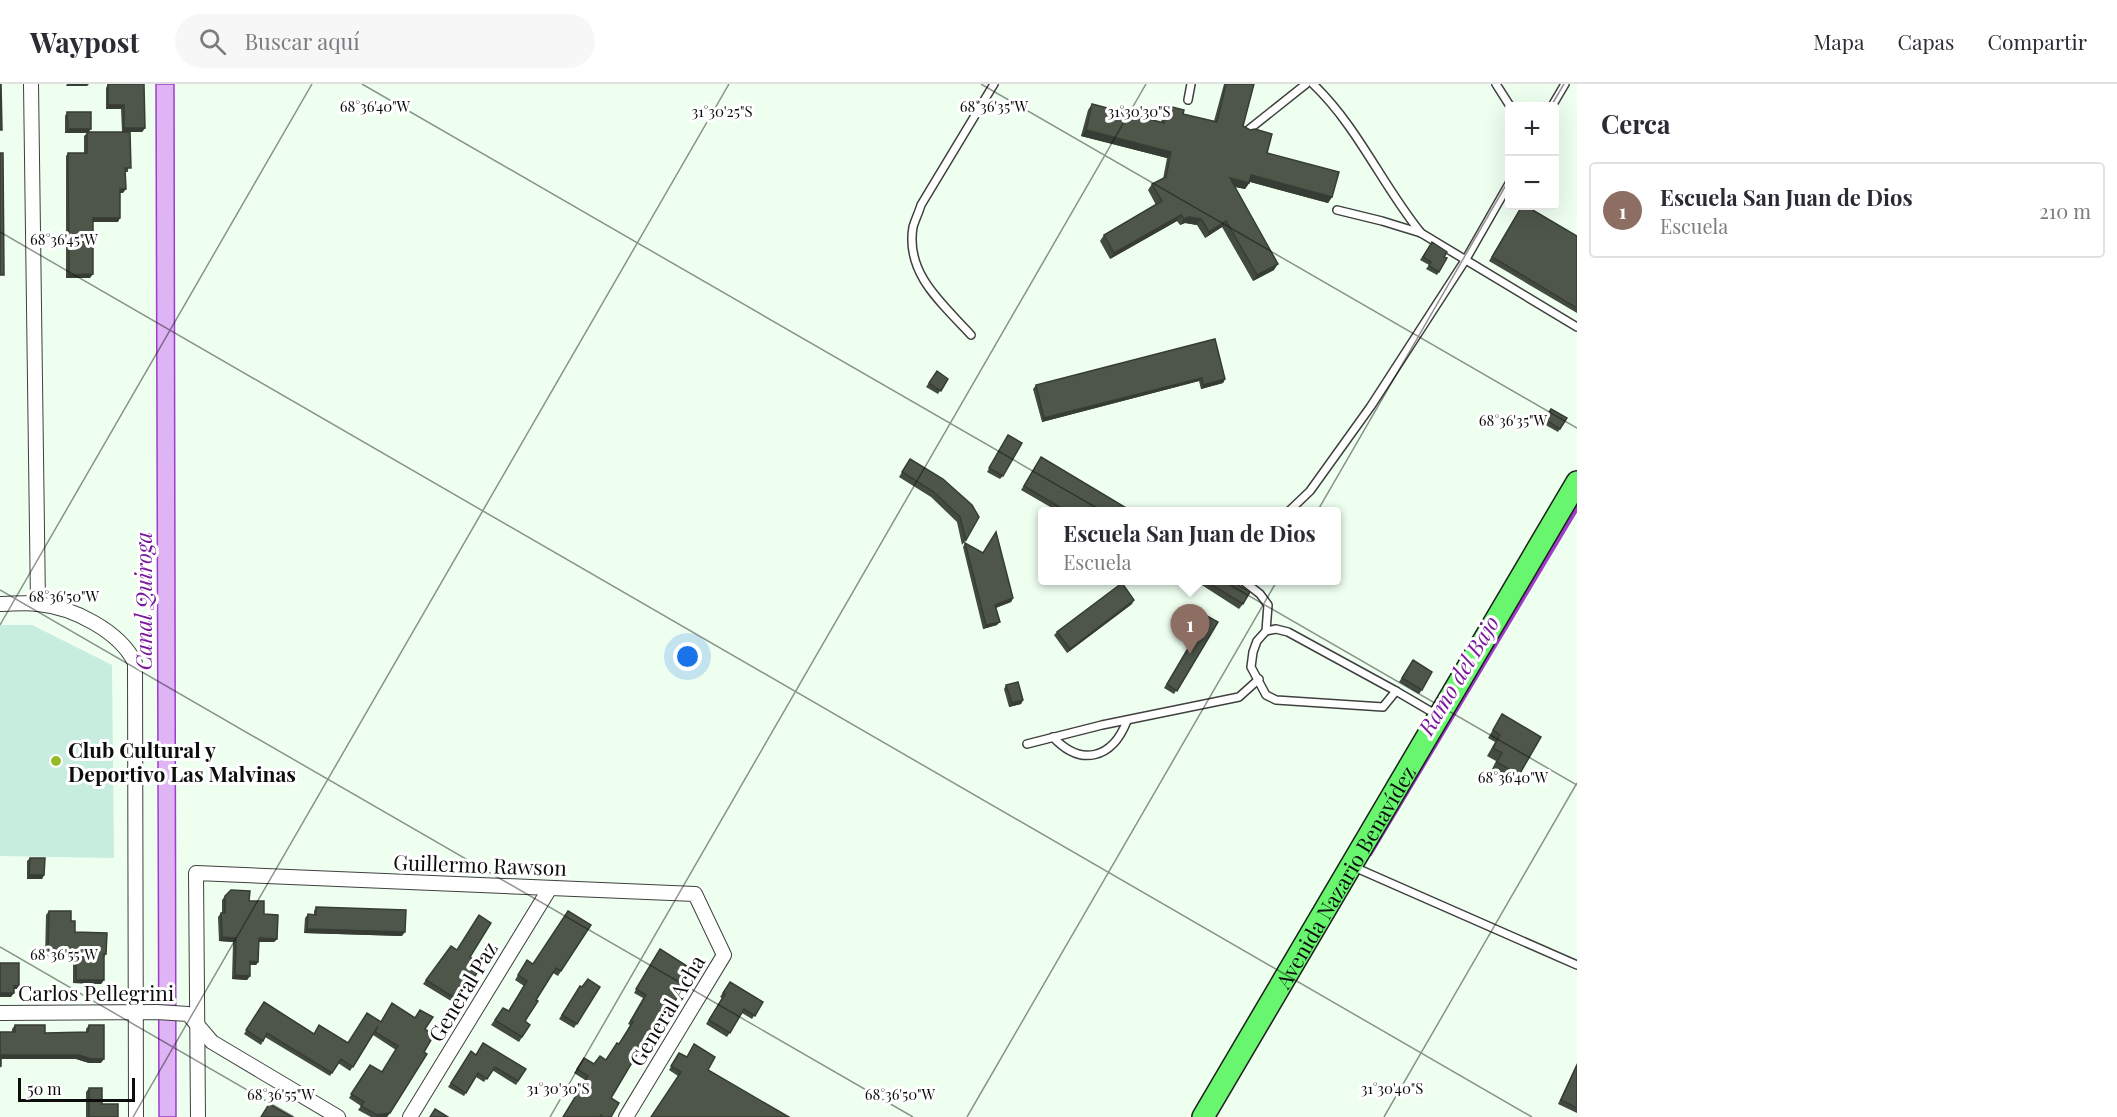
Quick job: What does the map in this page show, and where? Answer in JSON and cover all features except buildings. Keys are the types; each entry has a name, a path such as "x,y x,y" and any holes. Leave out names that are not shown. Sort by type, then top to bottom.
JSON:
{"main road":[{"name":"Avenida Nazario Benavídez","path":"1203,1117 1577,482"}],"street":[{"path":"31,84 38,604"},
{"path":"0,604 38,604 73,614 111,634 124,646 135,663 136,1117"},
{"name":"Guillermo Rawson","path":"198,1025 196,873 695,894 724,955"},
{"name":"General Paz","path":"410,1117 550,888"},
{"name":"General Acha","path":"626,1117 724,955"},
{"name":"Carlos Pellegrini","path":"0,1013 157,1011 188,1014 212,1042 338,1117"},
{"path":"198,1025 198,1117"}],"lane":[{"path":"971,335 925,284 916,265 912,246 913,226 921,205 994,84"},
{"path":"1188,100 1191,84"},
{"path":"1247,130 1306,84"},
{"path":"1313,84 1344,120 1367,152 1402,210 1420,233"},
{"path":"1496,84 1507,102"},
{"path":"1554,102 1565,84"},
{"path":"1293,507 1310,491 1365,415 1466,259 1505,189"},
{"path":"1337,210 1382,220 1420,233 1577,327"},
{"path":"1248,585 1260,594 1268,605 1266,631"},
{"path":"1396,692 1383,707 1276,700 1266,695 1251,667 1253,652 1257,641 1266,631 1276,629 1288,632 1396,692 1439,717"},
{"path":"1027,744 1102,725 1127,722 1239,697 1259,679"},
{"path":"1053,737 1064,749 1079,755 1095,755 1110,748 1121,737 1127,722"},
{"path":"1351,865 1577,965"}],"green space":[{"name":"Club Cultural y Deportivo Las Malvinas","path":"0,625 32,625 112,665 114,858 0,856"}],"shaded area":[{"path":"156,84 174,84 176,1117 159,1117"}],"waterway":[{"name":"Ramo del Bajo","path":"1370,854 1577,508"}],"place":[{"name":"Escuela San Juan de Dios","path":"1190,654"},
{"name":"Club Cultural y Deportivo Las Malvinas","path":"56,761"}],"water label":[{"name":"Canal Quiroga","path":"143,601"}]}
